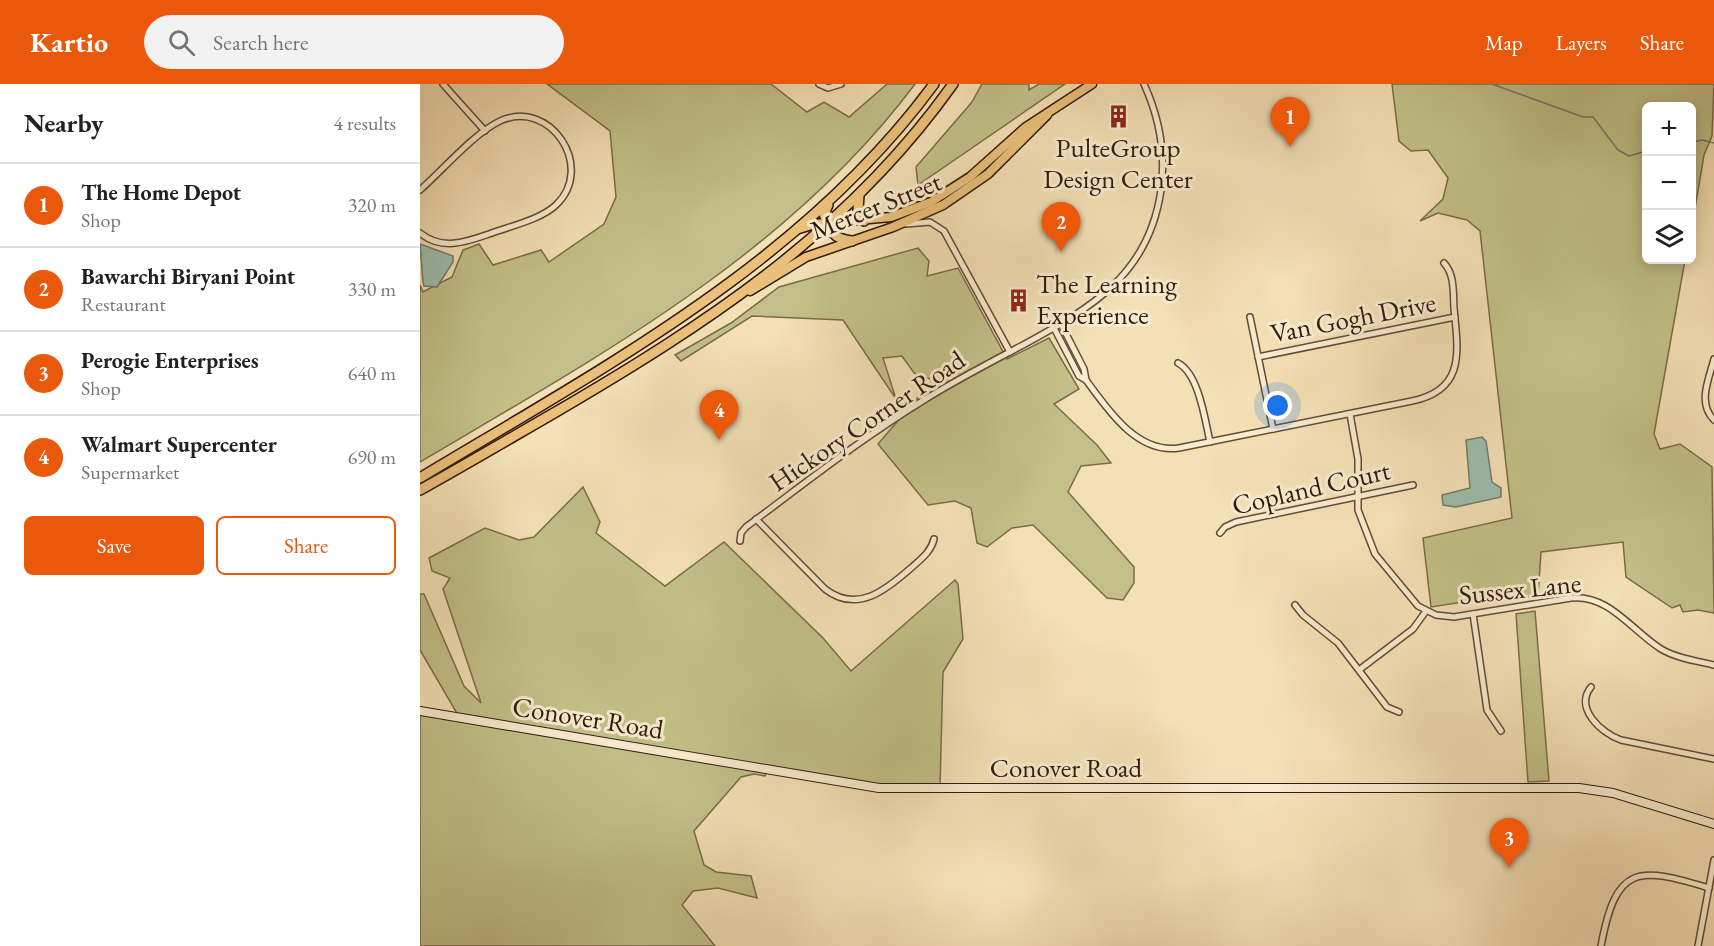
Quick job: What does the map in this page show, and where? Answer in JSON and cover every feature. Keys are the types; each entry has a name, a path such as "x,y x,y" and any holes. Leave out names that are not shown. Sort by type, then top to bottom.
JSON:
{"highway":[{"path":"420,478 627,353 723,289 829,203 888,142 934,84"},
{"path":"420,490 663,349 737,298 828,224 859,194 910,140 953,84"},
{"path":"859,194 858,210 864,221"},
{"path":"829,203 824,214 834,236 852,241"}],"main road":[{"name":"Mercer Street","path":"796,231 807,225 864,221 903,214 943,196 970,177 1026,127 1092,84"},
{"name":"Mercer Street","path":"737,298 806,257 893,227 965,191 988,174 1047,115"}],"street":[{"path":"443,84 485,131"},
{"path":"819,84 832,88 841,84"},
{"name":"Hickory Corner Road","path":"740,541 741,533 756,519 912,407 1090,307 1118,282 1133,263 1152,226 1160,200 1162,156 1156,117 1144,84"},
{"path":"420,190 485,131 500,121 522,117 538,120 555,130 565,143 571,159 570,183 562,198 544,213 459,243 438,243 420,233"},
{"path":"893,227 927,221 944,231 1010,352"},
{"path":"1054,328 1078,374 1086,380 1117,417 1144,444 1166,450 1424,399 1442,388 1453,373 1457,360 1451,274 1444,263"},
{"path":"1250,317 1273,429"},
{"name":"Van Gogh Drive","path":"1258,357 1455,317"},
{"path":"1061,324 1084,369 1086,380"},
{"path":"1714,358 1704,399 1708,412 1714,420"},
{"path":"1178,363 1188,371 1199,396 1210,442"},
{"name":"Sussex Lane","path":"1350,414 1358,459 1359,514 1378,559 1415,603 1426,611 1447,617 1571,598 1592,599 1608,607 1660,648 1714,665"},
{"path":"523,416 530,427"},
{"name":"Copland Court","path":"1220,532 1236,522 1413,485"},
{"path":"756,519 825,589 839,597 854,600 869,598 884,592 927,554 934,539"},
{"path":"1295,605 1303,615 1338,643 1387,707 1399,712"},
{"path":"1359,670 1413,629 1426,611"},
{"path":"1473,614 1487,710 1501,731"},
{"path":"1591,687 1586,697 1589,713 1598,726 1609,735 1621,740 1714,759"},
{"name":"Conover Road","path":"420,711 879,788 1578,788 1612,793 1714,824"},
{"path":"1698,946 1714,860"},
{"path":"1601,946 1611,903 1621,889 1634,879 1658,874 1709,888"}],"shaded area":[{"path":"547,84 771,84 807,112 824,102 849,117 887,84 915,84 865,145 809,200 750,250 687,297 622,341 420,462 420,285 423,292 452,277 463,250 479,244 493,265 541,250 549,262 604,224 616,197 610,131"},
{"path":"982,84 1029,84 1029,90 1039,84 1065,84 918,185 916,167 972,102"},
{"path":"1392,84 1714,84 1712,136 1704,155 1696,202 1696,102 1642,102 1642,264 1684,264 1654,434 1660,449 1680,444 1712,467 1714,613 1698,610 1683,612 1680,605 1672,608 1626,577 1623,542 1541,552 1538,596 1514,599 1496,597 1431,607 1423,538 1512,518 1480,231 1467,220 1438,213 1420,221 1443,199 1448,178 1428,150 1411,151 1399,141"},
{"path":"420,244 453,256 453,262 437,287 424,286"},
{"path":"918,248 929,261 927,276 958,268 1007,359 1049,338 1079,389 1054,404 1097,445 1111,463 1081,466 1068,492 1134,567 1134,583 1123,600 1107,598 1033,525 1012,528 987,547 977,543 971,508 955,501 928,505 878,444 933,380 914,373 902,356 883,358 896,399 843,320 752,316 681,361 675,355 731,323 779,287"},
{"path":"1482,437 1486,441 1492,482 1501,488 1501,497 1456,507 1443,505 1442,495 1470,488 1466,440"},
{"path":"583,487 600,522 596,533 665,586 724,542 823,638 851,671 955,580 958,584 963,639 943,672 940,786 873,785 770,766 765,776 754,774 741,777 694,831 704,865 716,872 751,876 757,898 718,888 693,891 682,905 715,946 420,946 420,710 458,715 420,650 420,594 424,594 464,686 481,703 443,589 450,578 432,571 429,558 485,528 519,540 534,537"},
{"path":"1535,611 1549,781 1528,782 1516,614"}],"waterway":[{"path":"1492,84 1583,117 1593,117 1618,150 1629,156 1642,152"},
{"path":"1696,141 1714,143"}],"place":[{"name":"PulteGroup Design Center","path":"1118,116"},
{"name":"The Home Depot","path":"1290,147"},
{"name":"Bawarchi Biryani Point","path":"1061,252"},
{"name":"The Learning Experience","path":"1018,300"},
{"name":"Walmart Supercenter","path":"719,440"},
{"name":"Perogie Enterprises","path":"1509,868"}]}
